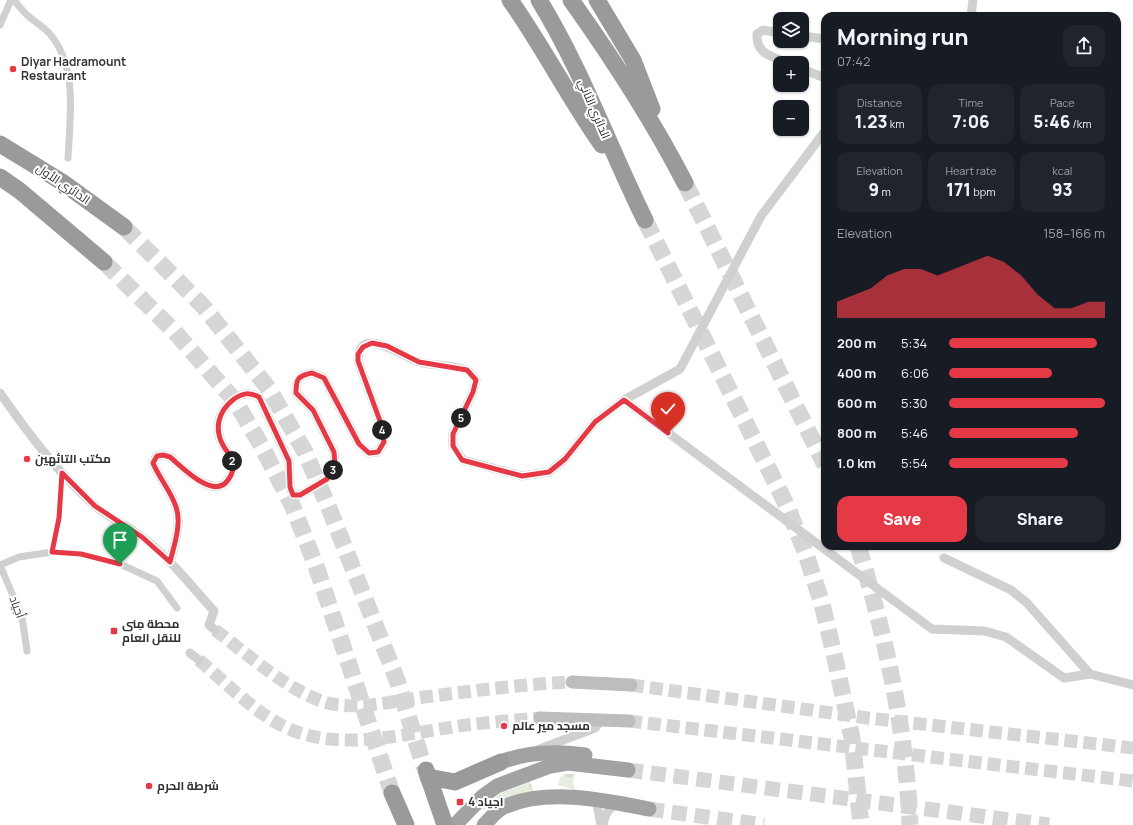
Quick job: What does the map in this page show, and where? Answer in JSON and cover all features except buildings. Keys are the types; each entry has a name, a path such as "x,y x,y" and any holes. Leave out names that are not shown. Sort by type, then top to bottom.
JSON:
{"highway":[{"path":"510,0 538,40 577,109 623,176"},
{"name":"الدائري الثاني","path":"540,0 578,70 623,176 645,220"},
{"path":"571,0 606,49 669,152 685,183"},
{"path":"597,0 632,60 669,152"},
{"name":"الدائري الأول","path":"0,144 62,182 124,227"},
{"path":"0,177 20,191 104,262"},
{"path":"445,825 426,772 455,782 501,762 552,752 581,754 612,759 628,770 568,763 550,766 497,786 483,796 455,825"},
{"path":"392,793 406,825"},
{"path":"484,825 501,809 525,801 552,797 596,800 650,809"}],"main road":[{"path":"572,682 632,685"},
{"path":"540,718 629,721"}],"street":[{"path":"0,25 11,0"},
{"path":"14,0 25,14 49,34 59,49 68,73 70,112 68,158"},
{"path":"972,12 973,0"},
{"path":"773,32 763,30 757,34 757,43 763,52 773,56"},
{"path":"809,37 821,38"},
{"path":"809,72 821,76"},
{"path":"170,562 178,517 176,507 153,463 157,456 163,455 170,457 204,485 217,486 226,483 232,474 234,463 220,440 217,429 219,419 227,404 240,395 250,393 259,397 289,461 290,487 293,495 300,495 327,479 335,466 334,452 313,410 296,393 296,383 301,376 312,373 324,378 359,444 369,453 378,452 384,442 380,421 358,361 358,354 363,347 372,343 387,346 419,362 467,370 476,380 473,392 453,434 453,446 462,460 522,476 549,472 565,459 595,422 624,400 680,369 761,216 821,136"},
{"path":"0,393 34,442 95,506 142,537 170,562 214,611 212,627"},
{"path":"624,400 821,546"},
{"path":"52,552 59,518 62,473"},
{"path":"826,550 932,629 984,631 1006,637 1064,678 1090,674 1133,685"},
{"path":"0,565 20,557 52,552 81,554 120,564 157,581 177,608"},
{"path":"944,558 1011,590 1045,622 1090,674"},
{"name":"أجياد","path":"0,565 22,617 27,650"},
{"path":"190,654 199,660"},
{"path":"526,756 541,747 595,728 599,719"},
{"path":"596,800 602,825"},
{"path":"602,825 605,814 611,807 619,803"}],"green space":[{"path":"564,774 575,774 573,782 575,790 559,785 559,780"},
{"path":"530,782 534,792 506,799 478,812 503,792"}],"tunnel":[{"path":"685,183 821,457"},
{"path":"645,220 787,506 806,554 822,604 852,738 861,825"},
{"path":"124,227 203,306 269,389 305,452 331,513 397,680 424,767"},
{"path":"104,262 174,331 235,401 261,445 293,507 317,569 392,793"},
{"path":"859,550 886,649 893,684 904,754 910,825"},
{"path":"215,630 281,680 309,696 335,705 348,706 374,704 498,688 572,682"},
{"path":"199,660 229,687 273,721 307,735 329,739 375,739 467,725 540,718"},
{"path":"631,685 868,718 1133,748"},
{"path":"629,721 1133,781"},
{"path":"628,770 1049,825"},
{"path":"649,809 764,825"}],"place":[{"name":"Diyar Hadramount Restaurant","path":"13,69"},
{"name":"مكتب التائهين","path":"27,459"},
{"name":"محطة مِنى للنقل العام","path":"114,631"},
{"name":"مسجد مير عالم","path":"504,726"},
{"name":"شرطة الحرم","path":"149,786"},
{"name":"اجياد 4","path":"460,802"}],"route":[{"path":"120,564 81,554 52,552 59,518 62,473 95,506 142,537 170,562 178,517 176,507 153,463 157,456 163,455 170,457 204,485 217,486 226,483 232,474 234,463 220,440 217,429 219,419 227,404 240,395 250,393 259,397 289,461 290,487 293,495 300,495 327,479 335,466 334,452 313,410 296,393 296,383 301,376 312,373 324,378 359,444 369,453 378,452 384,442 380,421 358,361 358,354 363,347 372,343 387,346 419,362 467,370 476,380 473,392 453,434 453,446 462,460 522,476 549,472 565,459 595,422 624,400 668,433"}]}
